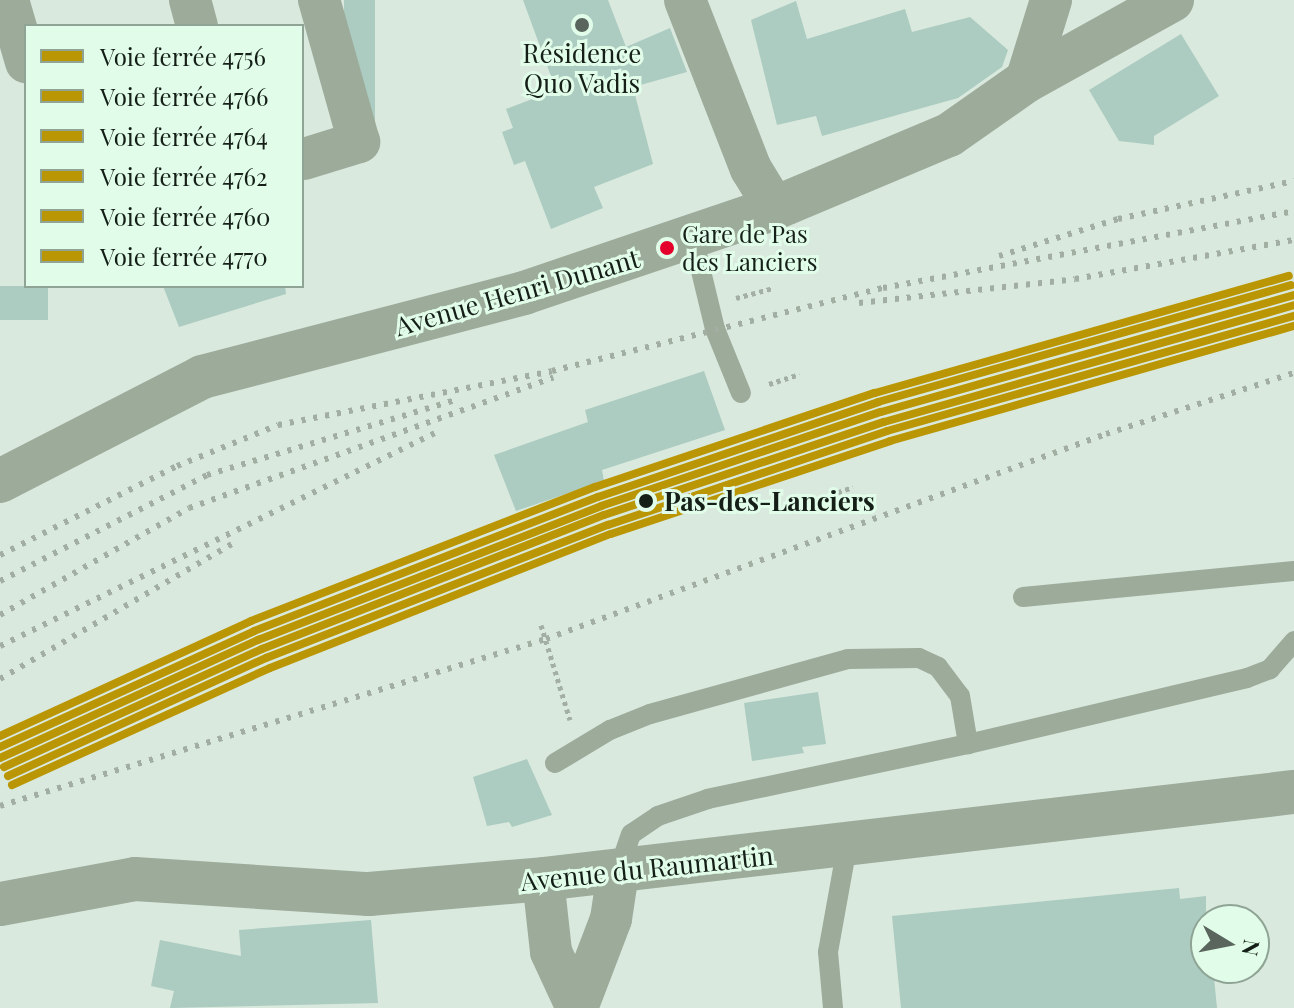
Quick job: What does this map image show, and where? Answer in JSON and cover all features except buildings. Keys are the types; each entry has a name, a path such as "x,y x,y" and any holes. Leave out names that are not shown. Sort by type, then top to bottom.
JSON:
{"street":[{"path":"8,0 24,55"},
{"path":"190,0 196,24"},
{"path":"304,159 359,142 319,0"},
{"path":"685,0 751,169 775,208"},
{"path":"1026,81 1051,0"},
{"name":"Avenue Henri Dunant","path":"0,481 202,377 524,293 775,208 949,135 1026,81 1172,0"},
{"name":"Avenue du Raumartin","path":"0,904 135,879 369,894 543,879 1294,792"},
{"path":"543,879 551,952 577,1008 613,910 618,872"}],"lane":[{"path":"693,238 715,329 749,390"},
{"path":"1023,597 1294,571"},
{"path":"618,872 631,834 658,816 708,799 968,744 1247,678 1270,669 1294,641"},
{"path":"555,763 579,747 650,714 799,670 894,655 919,658 952,681 960,696 968,744"},
{"path":"833,1008 828,952 847,846"}],"path":[{"path":"732,299 774,288"},
{"path":"749,390 799,374"},
{"path":"815,500 853,487"},
{"path":"541,625 579,747"}],"railway":[{"path":"999,256 1118,219 1294,181"},
{"path":"0,555 177,466 278,425 552,371 883,288 1294,211"},
{"path":"859,303 1075,279 1294,240"},
{"path":"0,806 546,639 1106,434 1294,373"},
{"path":"0,615 189,508 553,378"},
{"path":"0,581 207,475 456,400"},
{"path":"0,646 435,433"},
{"path":"0,679 232,544"}],"rail line":[{"name":"4760","path":"0,736 251,621 595,487 875,393 1289,276"},
{"name":"4764","path":"0,747 254,631 598,497 878,402 1291,285"},
{"name":"4756","path":"0,758 258,640 601,506 881,412 1294,295"},
{"name":"4766","path":"4,767 262,649 604,515 884,422 1294,305"},
{"name":"4762","path":"8,776 266,658 608,525 887,431 1294,316"},
{"name":"4770","path":"12,785 270,668 611,534 890,441 1294,326"}],"place":[{"name":"Résidence Quo Vadis","path":"582,25"},
{"name":"Gare de Pas des Lanciers","path":"667,248"},
{"name":"Pas-des-Lanciers","path":"646,501"}]}
